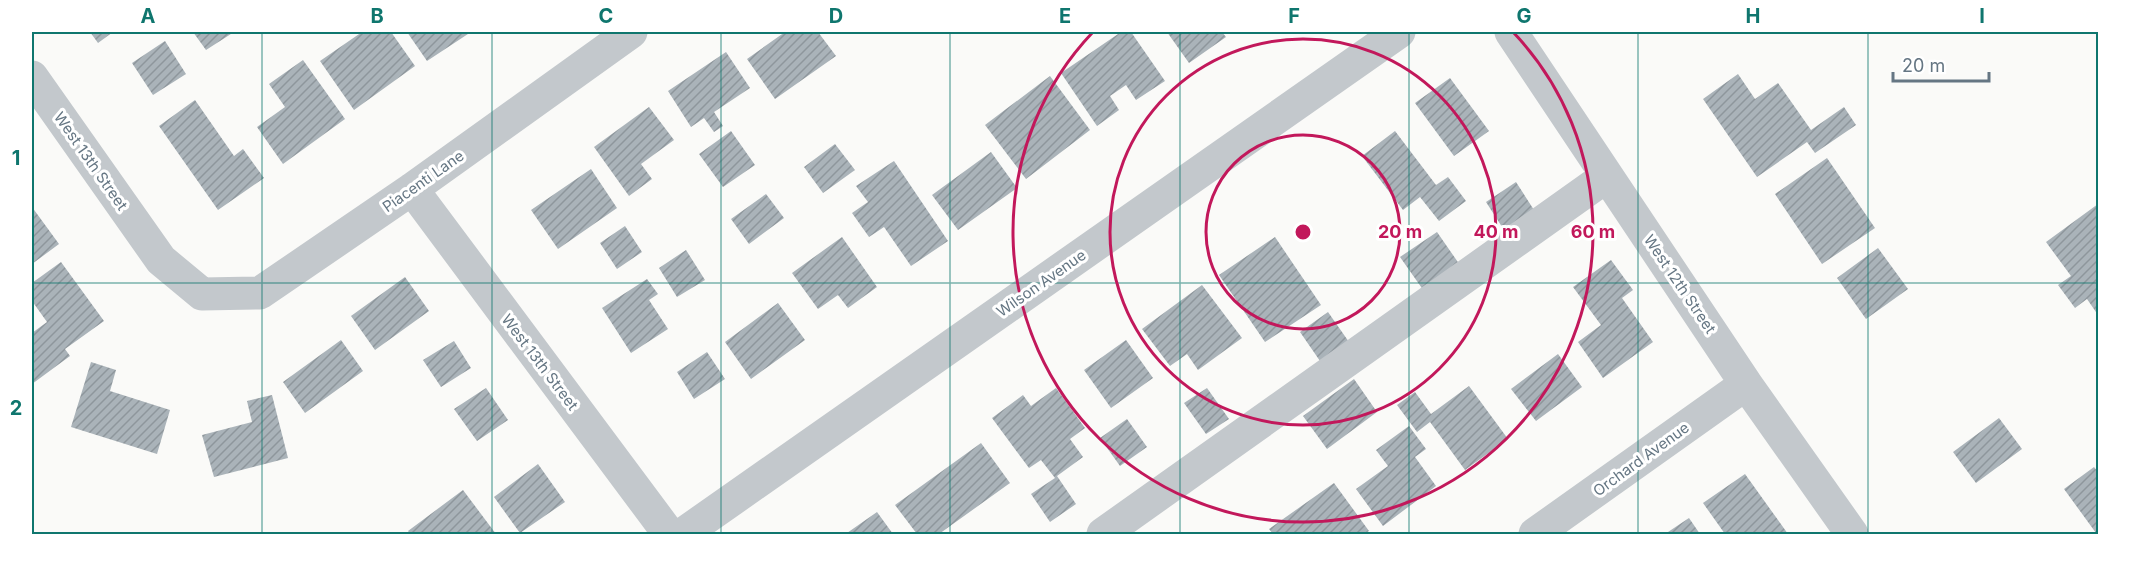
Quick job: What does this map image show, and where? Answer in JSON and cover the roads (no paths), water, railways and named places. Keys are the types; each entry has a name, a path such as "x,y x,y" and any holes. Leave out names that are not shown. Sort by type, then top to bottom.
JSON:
{"street":[{"name":"Piacenti Lane","path":"202,294 260,293 412,189 632,32"},
{"name":"Wilson Avenue","path":"683,534 1399,32"},
{"name":"West 12th Street","path":"1511,32 1746,384 1852,534"},
{"name":"West 13th Street","path":"32,77 161,260 202,294"},
{"path":"1103,534 1607,176"},
{"name":"West 13th Street","path":"412,189 669,534"},
{"name":"Orchard Avenue","path":"1535,534 1746,384"}]}
